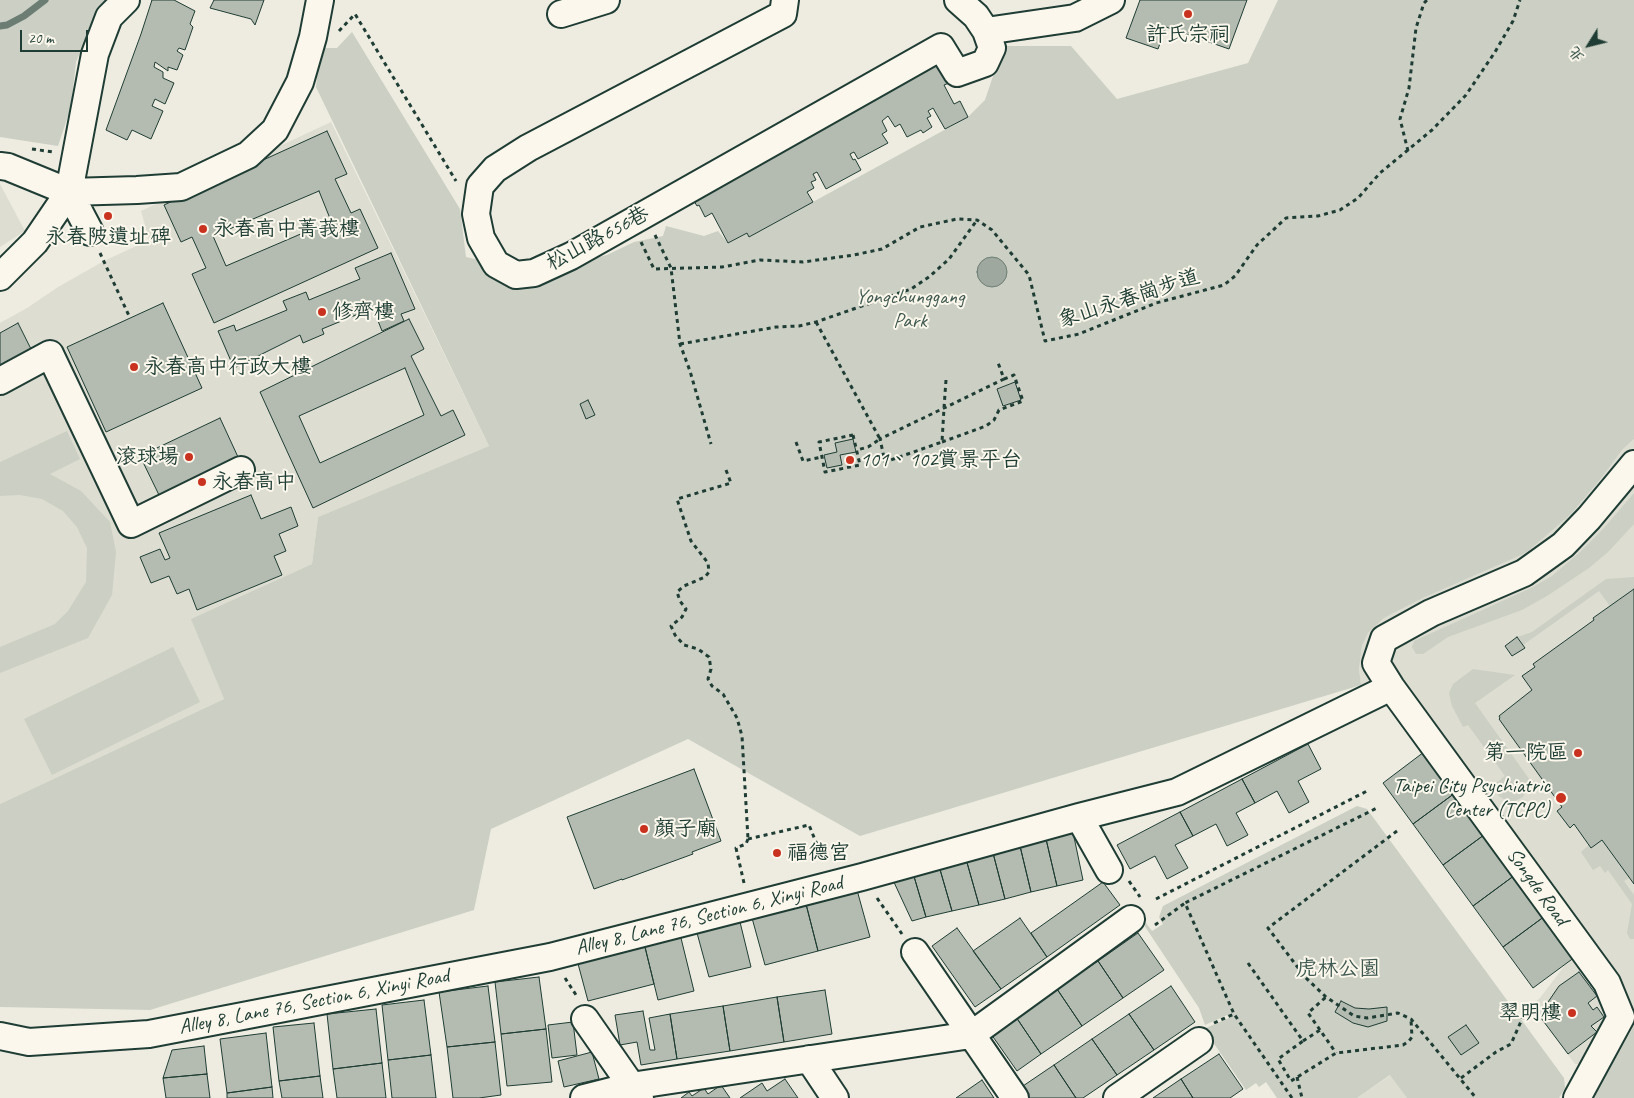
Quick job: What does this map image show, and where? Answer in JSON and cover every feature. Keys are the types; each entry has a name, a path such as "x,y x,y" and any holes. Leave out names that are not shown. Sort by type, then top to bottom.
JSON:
{"street":[{"path":"0,277 34,242 69,192 95,54 109,17 126,0"},
{"path":"0,166 8,167 69,192 137,190 181,187 248,155 275,130 300,82 317,20 341,0"},
{"path":"561,14 606,0"},
{"name":"松山路656巷","path":"785,0 783,14 528,148 495,169 480,186 476,214 481,238 496,264 516,275 534,273 571,256 940,47 957,73 985,63 992,48 986,31"},
{"path":"958,0 976,16 986,31 1075,18 1111,0"},
{"path":"69,192 90,232"},
{"path":"0,381 50,354 131,524 241,470"},
{"path":"1391,687 1376,663 1384,639 1431,613 1524,573 1563,545 1589,518 1634,464"},
{"name":"Alley 8, Lane 76, Section 6, Xinyi Road","path":"0,1036 29,1042 149,1034 550,957 862,877 1177,792 1391,687"},
{"name":"Songde Road","path":"1391,687 1607,983 1621,1017 1577,1098"},
{"path":"1079,817 1109,870"},
{"path":"584,1098 636,1092 809,1059 971,1035 1141,923"},
{"path":"915,952 1015,1098"},
{"path":"586,1020 636,1092"},
{"path":"1117,1098 1205,1033"},
{"path":"809,1059 835,1098"}],"path":[{"path":"1408,151 1400,119 1409,88 1416,28 1424,3 1427,0"},
{"name":"象山永春崗步道","path":"977,220 992,230 1029,275 1045,341 1079,334 1156,303 1224,285 1235,276 1257,244 1286,218 1318,216 1340,210 1358,198 1380,173 1432,130 1466,95 1513,22 1520,0"},
{"path":"317,20 334,36 355,14 476,214"},
{"path":"29,148 76,154"},
{"path":"637,234 654,269 722,267 760,260 804,262 854,255 882,249 920,227 958,219 977,220"},
{"path":"680,344 816,322 912,289 949,259 977,220"},
{"path":"652,227 671,268 680,344 690,372 710,444"},
{"path":"90,232 130,318"},
{"path":"816,322 880,439 885,462 986,426 994,420 999,410 1024,401 1014,375 880,439 868,447 857,450"},
{"path":"997,360 1004,379"},
{"path":"942,442 946,380"},
{"path":"853,435 860,465 825,472 822,457 819,442 853,435"},
{"path":"796,442 803,461 822,457"},
{"path":"726,470 731,483 677,499 691,541 708,563 709,572 706,577 684,586 677,592 680,601 686,609 682,617 671,626 675,635 684,645 698,649 708,657 711,669 708,679 712,686 723,694 737,718 742,736 748,838 746,844 736,848 749,905"},
{"path":"1156,899 1367,791"},
{"path":"1141,923 1379,807"},
{"path":"748,838 809,825 833,883"},
{"path":"1396,831 1268,928 1305,977 1326,997 1354,1016 1367,1018 1398,1013 1411,1019 1476,1098"},
{"path":"862,877 915,952"},
{"path":"1185,903 1234,1014 1292,1098"},
{"path":"550,957 583,1006 586,1020"},
{"path":"1248,963 1303,1041"},
{"path":"1326,997 1308,1013 1336,1053"},
{"path":"1461,1078 1496,1052 1511,1044 1526,1010"},
{"path":"1205,1033 1234,1014"},
{"path":"1320,1030 1278,1059 1291,1081 1336,1053 1403,1045 1412,1037 1411,1019"},
{"path":"1296,1077 1302,1098"}],"shaded area":[{"name":"永春高中","path":"331,122 489,446 318,517 312,564 192,619 224,699 0,804 0,323 104,261 149,240 141,211"},
{"path":"0,184 25,231 0,247"},
{"path":"992,257 1003,261 1007,272 1003,283 992,287 981,283 977,272 981,261"},
{"name":"Taipei City Psychiatric Center (TCPC)","path":"1634,439 1634,1093 1579,1064 1575,1064 1531,1005 1540,998 1565,965 1595,943 1402,679 1396,676 1385,675 1361,685 1359,669 1362,646 1368,633 1384,618 1423,598 1519,556 1571,514 1623,449"},
{"path":"1391,1075 1407,1098 1357,1098"}],"green space":[{"path":"0,0 109,0 91,27 76,62 71,107 58,146 0,137"},
{"name":"Yongchunggang Park","path":"1278,0 1634,0 1634,439 1623,449 1571,514 1528,551 1423,598 1384,618 1368,633 1362,646 1359,669 1361,685 860,836 688,739 491,829 474,910 150,1010 0,1007 0,804 224,699 191,619 312,564 318,517 489,446 316,87 320,48 337,48 352,32 460,209 466,257 488,262 521,289 531,287 579,262 607,255 634,242 663,236 666,226 704,236 718,231 728,243 747,233 749,237 968,117 985,100 1003,46 1071,46 1117,99 1248,63"},
{"path":"67,431 80,459 50,474 81,491 110,522 116,552 112,595 88,638 0,673 0,647 55,624 68,611 86,582 87,548 77,527 63,511 42,499 20,495 0,496 0,462"},
{"path":"1634,493 1634,524 1608,552 1589,568 1522,610 1448,637 1423,654 1416,654 1412,647 1414,641 1531,588 1552,576 1604,528"},
{"path":"1634,577 1634,589 1610,606 1599,591 1523,645 1517,637 1532,632 1606,579"},
{"path":"173,647 200,702 52,775 24,719"},
{"path":"1473,669 1515,675 1475,703 1532,783 1526,786 1527,789 1523,797 1515,801 1507,801 1499,796 1492,786 1505,776 1468,725 1463,727 1452,706 1449,693 1453,684"},
{"name":"虎林公園","path":"1357,806 1367,809 1564,1078 1565,1088 1559,1098 1407,1098 1390,1075 1357,1098 1277,1098 1266,1082 1259,1087 1256,1083 1246,1090 1208,1035 1206,1028 1229,1018 1227,1015 1205,1025 1199,1008 1138,916 1140,915 1152,931 1163,924 1159,917 1163,906"},
{"path":"1602,840 1629,878 1624,881 1634,895 1634,939 1630,939 1627,933 1632,904 1608,870 1605,873 1600,866 1593,870 1581,852 1589,845 1591,848"},
{"path":"1634,1020 1634,1098 1592,1098 1632,1030"}],"building":[{"path":"152,0 174,0 195,11 190,24 193,27 185,50 179,48 177,51 183,55 177,70 168,67 168,71 155,62 154,67 163,72 163,78 174,83 165,104 155,99 152,106 163,111 151,139 132,130 127,140 106,130"},
{"path":"214,0 264,0 255,25 251,19 210,8"},
{"name":"許氏宗祠","path":"1140,0 1247,0 1229,49 1166,27 1158,49 1126,38"},
{"path":"938,61 949,83 944,85 954,104 960,101 968,117 945,129 933,108 928,111 931,116 927,118 932,127 923,133 921,130 907,137 900,124 895,127 888,116 882,121 887,131 882,134 888,143 858,159 854,152 850,154 861,170 826,189 817,172 813,174 816,180 811,182 814,188 807,192 813,202 749,237 747,233 728,243 712,213 705,217 699,205 697,206 691,196"},
{"name":"永春高中菁莪樓","path":"327,131 347,174 335,179 351,213 360,209 378,248 214,323 192,274 206,268 192,237 181,242 164,205","holes":["319,191 331,221 226,266 213,236"]},
{"name":"修齊樓","path":"391,253 415,309 401,314 404,321 382,331 373,308 322,329 324,334 303,343 300,335 234,368 218,331 234,325 236,331 287,310 283,301 306,292 309,300 360,279 355,268"},
{"name":"永春高中行政大樓","path":"163,303 202,388 106,432 67,347"},
{"path":"409,319 424,349 411,356 441,416 453,410 465,435 313,508 260,392","holes":["405,368 424,415 320,463 299,416"]},
{"path":"18,323 32,351 0,369 0,333"},
{"path":"1015,382 1021,400 1003,406 997,389"},
{"path":"588,400 595,415 586,419 580,404"},
{"name":"滾球場","path":"220,418 238,457 159,495 140,456"},
{"path":"853,439 856,452 840,455 842,465 827,468 824,455 837,452 835,443"},
{"path":"251,495 261,519 291,507 298,526 279,534 286,551 274,556 282,575 197,610 189,589 177,594 169,576 151,583 140,557 160,549 165,560 170,558 159,533"},
{"name":"第一院區","path":"1634,589 1634,884 1602,840 1591,848 1574,824 1570,828 1557,811 1562,807 1499,719 1499,716 1532,690 1522,676 1535,667 1533,664"},
{"path":"1517,637 1525,648 1512,656 1505,646"},
{"path":"1308,744 1321,769 1298,781 1309,802 1289,813 1277,791 1255,803 1242,779"},
{"path":"1424,752 1455,793 1413,824 1383,783"},
{"name":"顏子廟","path":"694,769 721,841 692,852 693,854 594,889 567,817"},
{"path":"1242,779 1255,803 1236,813 1248,835 1227,846 1216,824 1193,836 1180,812"},
{"path":"1455,793 1484,835 1443,865 1413,824"},
{"path":"1180,812 1193,836 1175,845 1188,868 1167,879 1155,856 1130,869 1117,845"},
{"path":"1073,832 1083,880 1057,886 1046,839"},
{"path":"1484,835 1515,875 1473,906 1443,865"},
{"path":"1046,839 1057,886 1031,892 1020,846"},
{"path":"1020,846 1031,892 1005,899 993,853"},
{"path":"993,853 1005,899 979,905 966,859"},
{"path":"966,859 979,905 952,911 939,866"},
{"path":"939,866 952,911 926,917 913,873"},
{"path":"913,873 926,917 912,921 892,878"},
{"path":"1515,875 1545,916 1503,947 1473,906"},
{"path":"1103,882 1120,905 1047,957 1031,933"},
{"path":"857,890 870,937 818,951 806,904"},
{"path":"806,904 818,951 765,965 752,918"},
{"path":"1545,916 1575,957 1533,988 1503,947"},
{"path":"1020,918 1047,957 1001,989 973,951"},
{"path":"740,922 751,967 709,977 697,933"},
{"path":"957,928 1001,989 975,1007 932,946"},
{"path":"1138,933 1164,970 1123,998 1098,961"},
{"path":"680,934 694,991 658,1000 644,943"},
{"path":"644,943 654,984 588,1001 577,960"},
{"path":"1098,961 1123,998 1082,1026 1057,989"},
{"name":"翠明樓","path":"1579,972 1597,996 1588,1003 1593,1010 1597,1007 1604,1017 1591,1026 1597,1032 1568,1054 1541,1018 1546,1005 1559,986"},
{"path":"539,977 546,1029 501,1034 495,982"},
{"path":"488,986 495,1042 447,1047 439,992"},
{"path":"1171,986 1195,1022 1154,1050 1129,1014"},
{"path":"1057,989 1082,1026 1041,1054 1016,1017"},
{"path":"825,990 832,1034 784,1042 777,997"},
{"path":"777,997 784,1042 730,1051 723,1006"},
{"path":"424,1000 431,1055 388,1060 382,1005"},
{"path":"1341,1001 1355,1008 1387,1007 1387,1021 1368,1027 1353,1023 1335,1012"},
{"path":"723,1006 730,1051 677,1059 670,1014"},
{"path":"376,1009 382,1063 333,1069 327,1014"},
{"path":"643,1011 650,1050 655,1050 649,1018 670,1014 677,1059 641,1065 637,1042 620,1045 615,1015"},
{"path":"1129,1014 1154,1050 1117,1075 1092,1039"},
{"path":"1016,1017 1041,1054 1017,1071 991,1034"},
{"path":"573,1022 577,1055 552,1058 548,1025"},
{"path":"314,1023 320,1076 279,1081 273,1027"},
{"path":"1466,1025 1479,1043 1461,1055 1448,1037"},
{"path":"546,1029 552,1082 507,1086 501,1034"},
{"path":"266,1033 272,1087 227,1093 220,1039"},
{"path":"1092,1039 1117,1075 1083,1098 1076,1098 1054,1065"},
{"path":"495,1042 501,1095 479,1098 453,1098 447,1047"},
{"path":"204,1046 207,1074 163,1078 172,1050"},
{"path":"592,1052 599,1079 564,1087 558,1061"},
{"path":"1219,1054 1243,1089 1230,1098 1193,1098 1181,1079"},
{"path":"431,1055 436,1098 392,1098 388,1060"},
{"path":"382,1063 386,1098 337,1098 333,1069"},
{"path":"1054,1065 1076,1098 1027,1098 1020,1088"},
{"path":"207,1074 210,1098 166,1098 163,1078"},
{"path":"320,1076 323,1098 282,1098 279,1081"},
{"path":"785,1079 798,1098 740,1098 762,1083 767,1091"},
{"path":"1181,1079 1193,1098 1153,1098"},
{"path":"982,1080 994,1098 956,1098"},
{"path":"721,1085 730,1098 681,1098 689,1092 692,1096 704,1088 708,1094"},
{"path":"272,1087 273,1098 227,1098 227,1093"}],"waterway":[{"path":"0,26 7,25 24,16 45,0"}],"place":[{"name":"許氏宗祠","path":"1188,14"},
{"name":"永春陂遺址碑","path":"108,216"},
{"name":"永春高中菁莪樓","path":"203,229"},
{"name":"修齊樓","path":"322,312"},
{"name":"永春高中行政大樓","path":"134,367"},
{"name":"滾球場","path":"189,457"},
{"name":"101、102賞景平台","path":"850,460"},
{"name":"永春高中","path":"202,482"},
{"name":"第一院區","path":"1578,753"},
{"name":"Taipei City Psychiatric Center (TCPC)","path":"1561,798"},
{"name":"顏子廟","path":"644,829"},
{"name":"福德宮","path":"777,853"},
{"name":"翠明樓","path":"1572,1013"}]}
